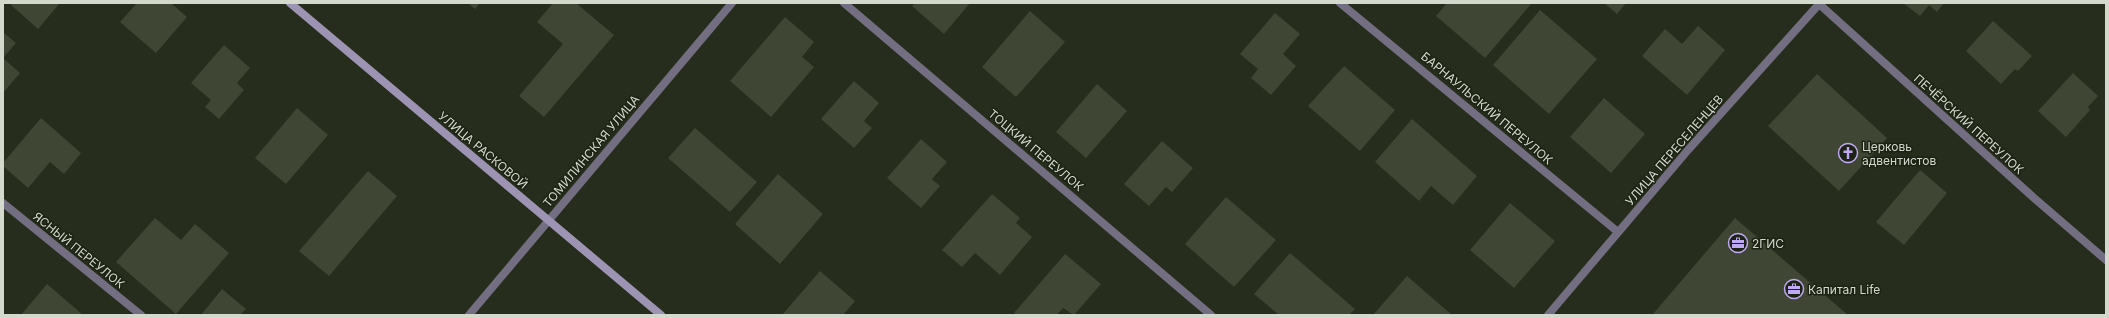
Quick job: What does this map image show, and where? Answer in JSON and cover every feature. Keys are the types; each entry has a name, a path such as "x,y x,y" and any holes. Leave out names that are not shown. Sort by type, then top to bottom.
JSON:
{"street":[{"name":"УЛИЦА РАСКОВОЙ","path":"290,3 661,315"},
{"name":"ТОМИЛИНСКАЯ УЛИЦА","path":"469,315 732,3"},
{"name":"ТОЦКИЙ ПЕРЕУЛОК","path":"844,3 1211,315"},
{"name":"БАРНАУЛЬСКИЙ ПЕРЕУЛОК","path":"1340,3 1618,232"},
{"name":"УЛИЦА ПЕРЕСЕЛЕНЦЕВ","path":"1548,315 1688,150 1819,3"},
{"name":"ПЕЧЁРСКИЙ ПЕРЕУЛОК","path":"1819,3 2034,198 2106,260"},
{"name":"ЯСНЫЙ ПЕРЕУЛОК","path":"3,203 141,315"}],"building":[{"path":"12,3 60,3 38,29 11,5"},
{"path":"137,3 171,3 187,17 156,53 120,22"},
{"path":"468,3 480,3 475,9"},
{"path":"553,3 576,3 614,35 544,117 519,96 563,44 537,22"},
{"path":"915,3 970,3 944,34 912,6"},
{"path":"1447,3 1532,3 1485,58 1436,16"},
{"path":"1604,3 1626,3 1617,14"},
{"path":"1903,3 1944,3 1937,12 1929,5 1920,16"},
{"path":"1540,10 1597,59 1549,114 1493,65"},
{"path":"1030,11 1065,42 1016,97 982,67"},
{"path":"1275,13 1300,34 1283,54 1296,66 1271,95 1251,78 1258,69 1240,54"},
{"path":"785,17 814,42 802,57 814,67 771,117 730,81"},
{"path":"1993,21 2032,56 2018,71 2015,69 2001,84 1966,51"},
{"path":"1698,26 1725,50 1687,95 1642,56 1665,29 1682,44"},
{"path":"3,32 16,43 3,58"},
{"path":"224,45 250,68 237,83 244,90 219,119 205,107 211,100 191,83"},
{"path":"3,58 20,73 3,93"},
{"path":"1344,66 1395,110 1360,151 1308,106"},
{"path":"2073,73 2098,96 2088,107 2090,110 2066,137 2038,111"},
{"path":"1817,74 1887,138 1839,191 1768,126"},
{"path":"854,81 879,103 864,121 872,128 854,148 821,119"},
{"path":"1097,84 1127,111 1086,158 1056,132"},
{"path":"1604,98 1645,134 1611,173 1570,137"},
{"path":"297,108 328,135 286,184 255,158"},
{"path":"41,118 81,153 64,174 50,162 28,188 3,166 3,163"},
{"path":"1412,119 1477,176 1453,205 1431,186 1419,201 1375,162"},
{"path":"695,128 757,182 730,212 668,158"},
{"path":"921,139 947,162 932,179 940,186 921,208 887,178"},
{"path":"1162,141 1193,168 1172,192 1166,187 1149,206 1124,184"},
{"path":"1920,170 1947,193 1904,245 1876,222"},
{"path":"368,171 397,196 329,276 299,251"},
{"path":"778,174 823,214 780,264 735,224"},
{"path":"992,194 1020,218 1016,223 1032,237 1000,275 975,253 962,267 942,250"},
{"path":"1226,197 1276,240 1234,287 1185,244"},
{"path":"1510,203 1555,241 1514,288 1470,250"},
{"path":"155,218 181,240 195,224 229,253 176,314 116,262"},
{"path":"1735,218 1848,315 1653,314"},
{"path":"1290,253 1355,309 1349,315 1279,315 1254,294"},
{"path":"1065,254 1101,284 1074,315 1063,308 1057,315 1017,315 1014,313"},
{"path":"820,271 855,301 843,315 782,315"},
{"path":"1407,276 1452,315 1373,315"},
{"path":"47,284 83,315 21,315"},
{"path":"222,289 246,309 240,315 201,315"}],"place":[{"name":"Церковь адвентистов","path":"1848,153"},
{"name":"2ГИС","path":"1738,243"},
{"name":"Капитал Life","path":"1794,289"}]}
